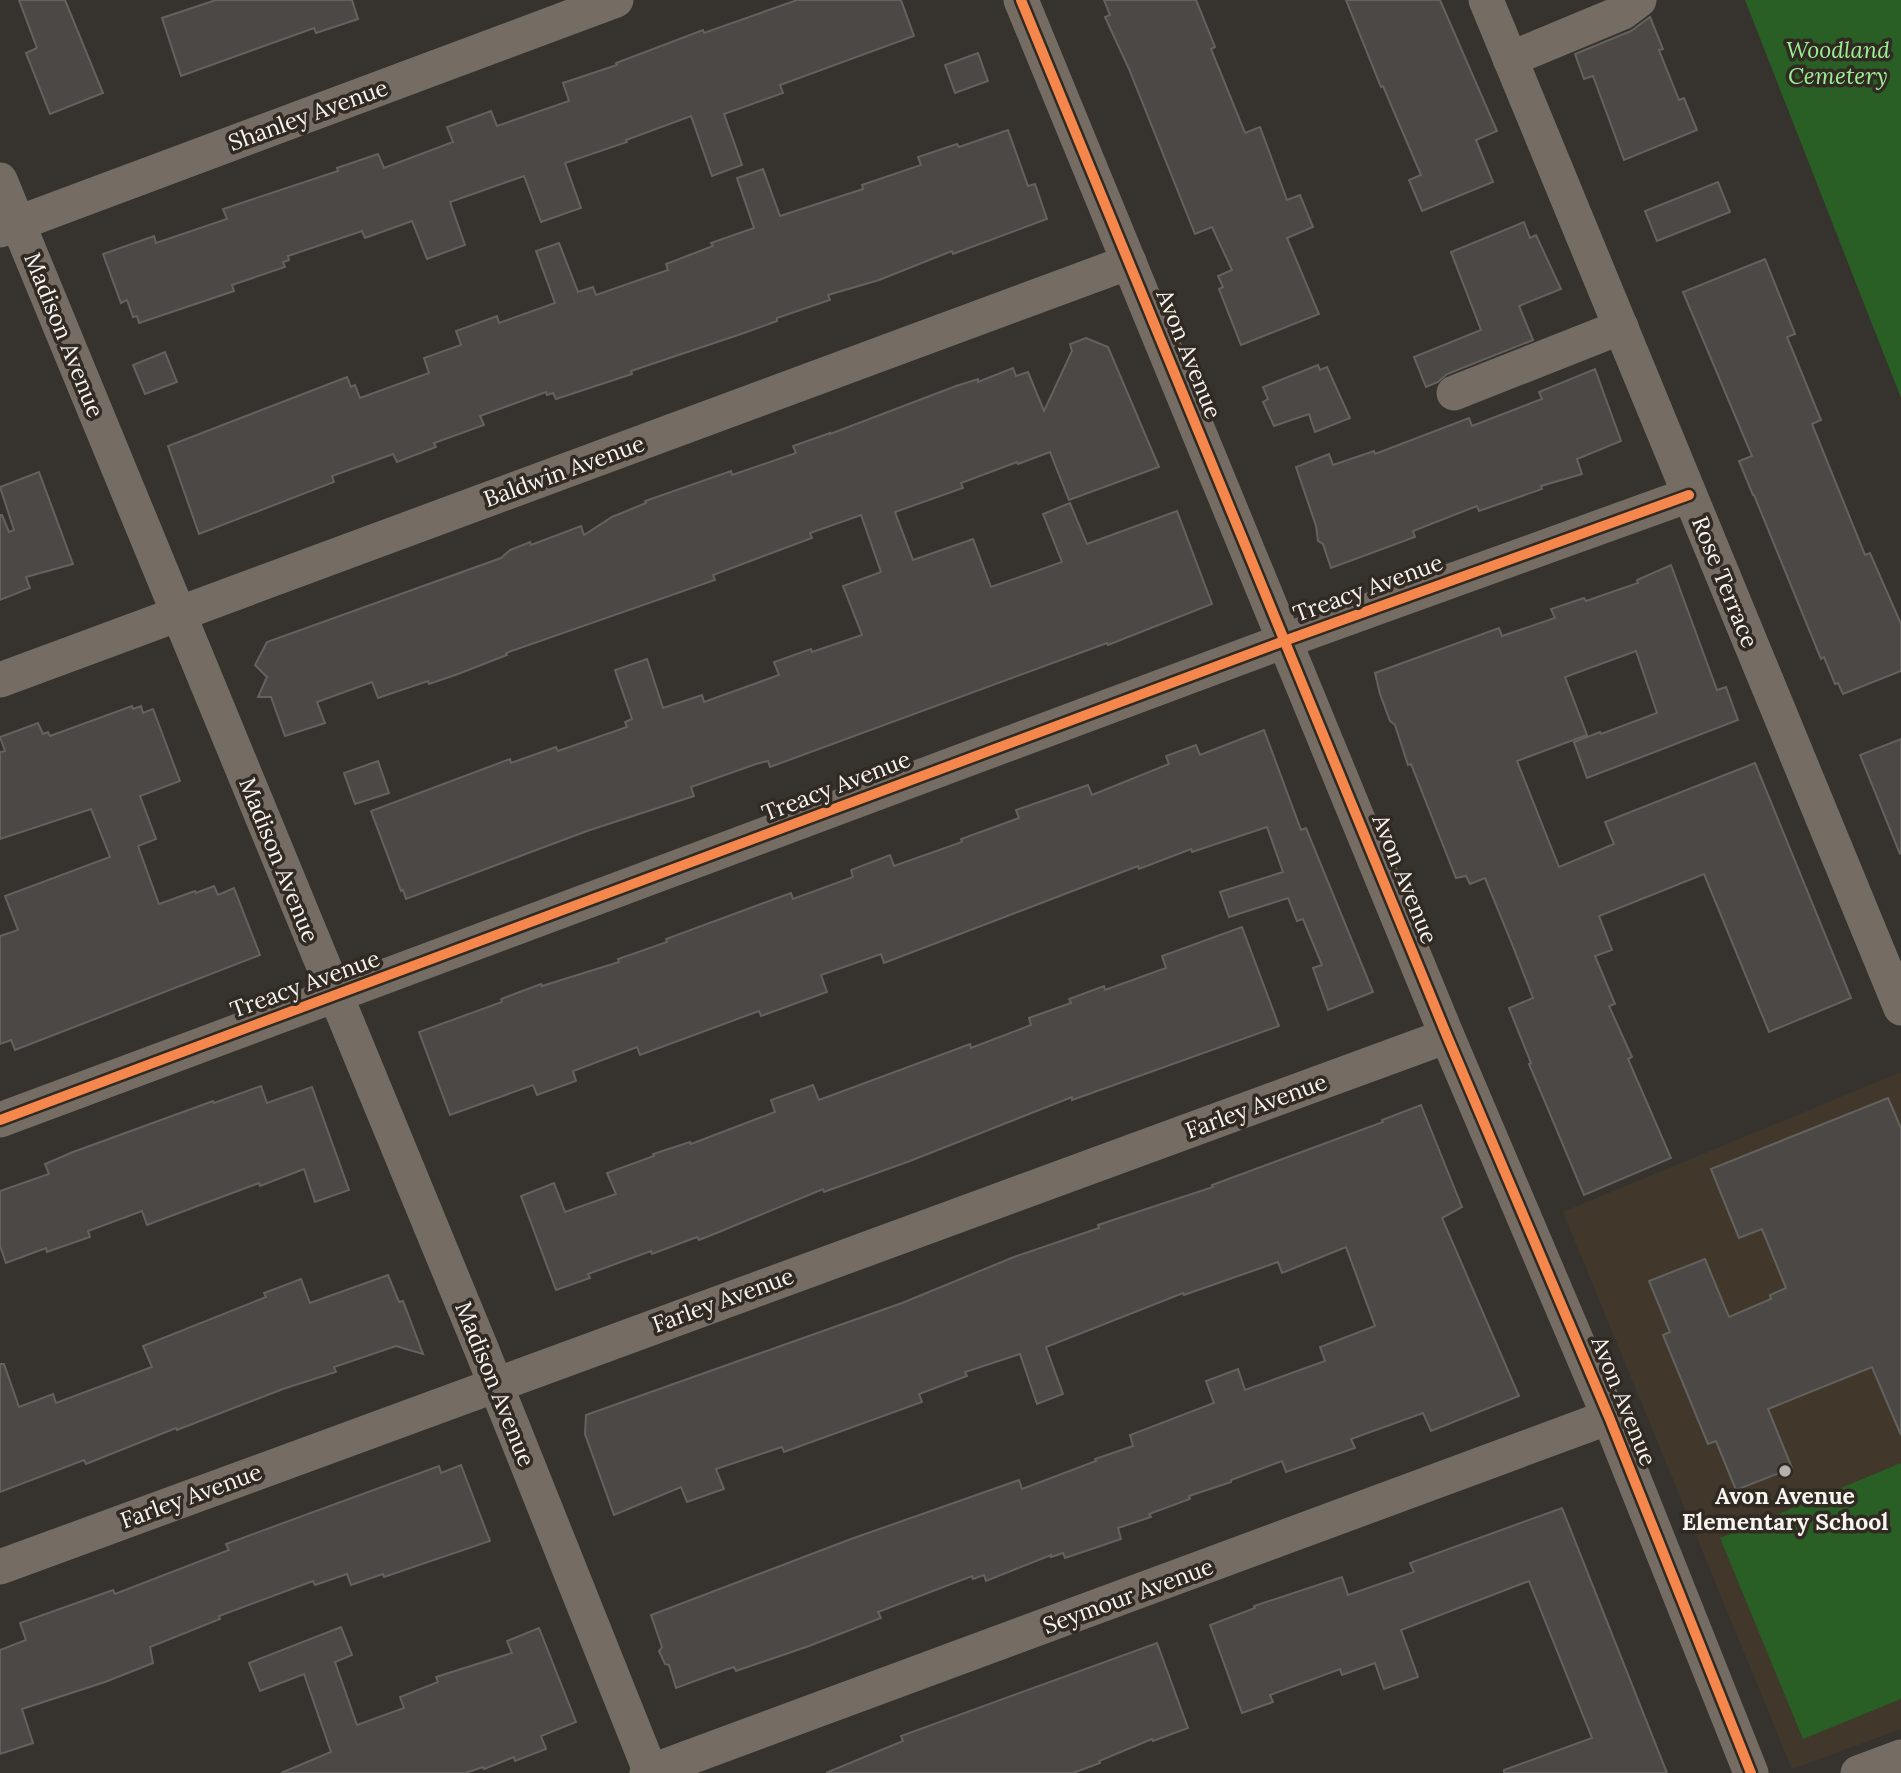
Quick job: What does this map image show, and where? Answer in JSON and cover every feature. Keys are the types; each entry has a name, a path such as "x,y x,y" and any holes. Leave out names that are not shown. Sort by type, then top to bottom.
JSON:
{"street":[{"name":"Shanley Avenue","path":"9,226 616,0"},
{"name":"Avon Avenue","path":"1021,0 1447,1036 1609,1417 1751,1773"},
{"name":"Rose Terrace","path":"1486,0 1901,1008"},
{"path":"1510,59 1623,12 1640,0"},
{"name":"Madison Avenue","path":"0,180 9,226 177,614 495,1383 649,1772"},
{"name":"Baldwin Avenue","path":"0,680 1129,262"},
{"path":"1454,393 1621,327"},
{"name":"Treacy Avenue","path":"0,1120 1284,641 1689,495"},
{"name":"Farley Avenue","path":"0,1567 495,1383 1447,1036"},
{"name":"Seymour Avenue","path":"649,1772 1609,1417"},
{"path":"1858,1773 1901,1757"}],"shaded area":[{"name":"Avon Avenue Elementary School","path":"1901,1072 1901,1729 1792,1769 1563,1212"}],"green space":[{"name":"Woodland Cemetery","path":"1745,0 1901,0 1901,398"},
{"path":"1901,1463 1901,1699 1803,1739 1720,1538"}],"building":[{"path":"19,0 65,0 103,93 50,114 26,53 37,48"},
{"path":"216,0 352,0 358,19 316,33 314,28 181,76 162,18"},
{"path":"797,0 901,0 914,36 780,85 783,93 724,114 742,165 712,176 691,116 565,163 581,208 541,222 524,176 450,202 465,245 427,259 412,221 365,238 362,231 288,256 289,260 283,262 285,267 232,285 234,291 139,323 137,316 133,317 127,300 121,303 103,254 154,236 156,243 227,219 223,209 338,171 337,168 378,154 384,168 453,142 447,127 491,111 497,126 569,101 563,83 617,65 616,63 703,30 704,33"},
{"path":"1104,0 1196,0 1215,47 1211,49 1245,133 1260,127 1287,200 1300,195 1313,227 1287,238 1319,314 1241,345 1219,289 1223,287 1218,276 1232,270 1212,227 1195,234 1129,69 1105,17 1110,15"},
{"path":"1346,0 1440,0 1497,131 1476,140 1493,182 1422,211 1409,180 1421,175 1383,86 1381,87"},
{"path":"1650,17 1663,49 1659,50 1679,100 1684,98 1697,130 1624,160 1593,76 1584,79 1575,54 1631,31"},
{"path":"978,53 988,81 955,93 945,65"},
{"path":"1008,130 1028,186 1035,184 1047,219 953,254 952,251 879,280 828,295 830,300 777,318 777,321 744,333 631,371 632,374 556,399 553,393 547,395 546,392 480,416 484,425 434,443 436,447 397,462 393,454 332,476 334,482 199,534 168,446 347,377 351,387 355,385 360,398 429,373 424,358 461,345 456,331 497,316 499,323 555,303 536,251 559,243 578,292 593,287 596,295 668,270 666,264 713,246 711,243 754,228 737,178 763,169 780,216 863,189 862,185 921,165 918,157 957,144 959,147"},
{"path":"1718,182 1730,212 1657,241 1645,211"},
{"path":"1524,222 1530,238 1536,235 1561,289 1519,306 1533,340 1447,374 1426,387 1414,357 1481,330 1451,252"},
{"path":"1765,259 1795,334 1787,337 1821,420 1812,424 1865,555 1870,553 1901,624 1901,671 1843,694 1838,683 1835,684 1824,657 1821,659 1739,461 1752,456 1683,292"},
{"path":"1086,338 1108,347 1159,467 1069,500 1050,452 961,483 963,488 895,512 913,560 973,539 991,587 1062,562 1043,514 1070,503 1087,544 1177,511 1212,604 1108,645 1107,643 770,767 768,761 756,764 691,787 694,796 587,831 406,899 371,811 510,759 511,763 556,747 558,751 627,727 625,722 632,719 615,670 647,659 663,708 702,695 704,702 779,675 774,662 862,635 843,586 881,572 861,515 810,533 812,538 713,575 715,580 506,653 507,655 429,684 428,681 378,698 372,682 317,702 325,723 285,736 271,697 258,697 267,677 255,665 267,642 501,558 510,550 530,542 531,545 581,526 584,535 612,517 646,503 645,501 731,471 732,475 796,453 793,446 956,386 978,379 978,382 1013,368 1016,376 1028,372 1044,411 1072,351 1070,344"},
{"path":"165,352 177,382 145,394 133,365"},
{"path":"1318,365 1320,370 1327,367 1350,418 1315,432 1309,414 1274,426 1263,402 1268,399 1263,387"},
{"path":"1595,369 1621,441 1577,459 1582,474 1541,486 1542,489 1479,511 1477,506 1413,531 1415,537 1331,568 1323,544 1318,541 1316,526 1296,467 1329,454 1333,465 1374,451 1375,454 1469,418 1472,426 1542,399 1539,392"},
{"path":"39,472 73,564 26,577 30,588 0,600 0,515 9,532 14,530 0,487"},
{"path":"1671,565 1717,690 1726,687 1738,720 1587,778 1574,742 1657,713 1636,651 1565,677 1587,735 1517,761 1559,867 1614,844 1605,822 1755,763 1851,998 1769,1032 1704,874 1599,916 1612,950 1595,956 1615,1004 1609,1006 1632,1057 1628,1059 1671,1158 1584,1195 1529,1064 1531,1063 1509,1008 1533,998 1512,944 1485,878 1470,884 1466,876 1456,878 1411,764 1408,765 1395,725 1390,721 1375,673 1499,628 1502,636 1555,618 1551,609 1584,598 1586,601 1638,583 1637,580"},
{"path":"132,706 133,709 141,706 143,713 153,709 180,781 140,796 156,839 138,846 159,904 214,886 218,895 234,888 260,955 15,1050 11,1040 0,1044 0,936 18,930 5,896 110,857 91,809 0,839 0,752 5,751 0,737 38,723 43,734 48,732 50,736"},
{"path":"1264,730 1301,830 1306,828 1373,992 1328,1010 1313,968 1322,965 1303,919 1297,921 1288,898 1229,917 1220,892 1283,872 1267,827 1192,852 1191,849 1139,869 1138,866 884,963 881,954 821,975 827,992 761,1016 759,1011 640,1055 637,1047 573,1071 576,1081 537,1095 533,1085 450,1115 419,1032 502,1002 501,999 541,984 542,986 619,962 618,959 667,942 666,939 791,893 793,899 853,877 851,870 890,855 894,866 962,842 961,839 1019,818 1016,810 1088,785 1092,795 1169,764 1166,756 1196,745 1200,755"},
{"path":"1901,739 1901,854 1900,854 1860,755"},
{"path":"378,761 389,793 355,804 344,773"},
{"path":"1242,927 1279,1026 1072,1100 1072,1097 910,1161 824,1192 823,1189 699,1240 697,1237 652,1254 651,1251 588,1274 590,1278 556,1290 521,1196 554,1183 565,1212 616,1194 607,1173 654,1156 653,1154 690,1142 691,1144 775,1112 771,1100 813,1085 819,1100 970,1044 971,1048 1031,1025 1029,1018 1071,1003 1069,999 1104,986 1105,990 1166,968 1162,956"},
{"path":"261,1086 267,1103 312,1087 349,1190 315,1202 304,1169 147,1225 142,1211 88,1231 90,1237 47,1252 46,1248 6,1263 0,1246 0,1191 49,1174 45,1164 73,1152"},
{"path":"1888,1098 1901,1128 1901,1435 1872,1367 1768,1409 1792,1468 1736,1490 1716,1441 1708,1444 1663,1335 1670,1332 1649,1281 1705,1259 1729,1317 1771,1299 1770,1295 1786,1288 1762,1229 1739,1238 1711,1169"},
{"path":"1421,1105 1462,1207 1442,1218 1519,1396 1431,1431 1423,1413 1351,1439 1355,1448 1286,1472 1282,1461 1189,1496 1190,1499 1149,1514 1151,1517 1118,1528 1121,1539 1065,1558 1063,1553 1051,1555 986,1581 984,1575 973,1579 972,1576 878,1612 881,1618 809,1646 736,1671 734,1667 676,1688 669,1665 665,1664 659,1651 662,1647 651,1615 851,1539 1019,1480 1022,1489 1096,1461 1095,1459 1133,1446 1130,1435 1214,1403 1206,1381 1238,1369 1245,1390 1325,1361 1320,1347 1375,1326 1346,1247 1282,1273 1278,1262 1184,1295 1183,1293 1046,1347 1063,1394 1037,1404 1020,1354 965,1372 967,1376 919,1394 922,1402 784,1452 782,1447 716,1469 724,1489 687,1502 681,1487 614,1515 585,1434 586,1415 902,1303 1014,1257 1099,1228 1098,1225 1213,1187 1212,1185 1383,1122 1382,1120"},
{"path":"388,1275 399,1302 403,1301 423,1354 396,1346 334,1367 336,1372 283,1389 177,1430 176,1428 86,1464 84,1460 0,1492 0,1364 4,1364 19,1407 53,1394 56,1403 152,1367 143,1346 266,1297 264,1293 301,1279 310,1303"},
{"path":"461,1465 490,1541 384,1577 383,1574 351,1585 347,1574 315,1585 313,1581 219,1616 220,1619 150,1647 153,1663 22,1709 33,1743 0,1754 0,1650 26,1640 20,1623 113,1590 115,1594 229,1550 226,1544 439,1466 441,1473"},
{"path":"1562,1508 1667,1773 1504,1773 1504,1770 1592,1738 1529,1581 1401,1630 1418,1677 1384,1689 1375,1663 1342,1675 1340,1669 1270,1695 1273,1702 1242,1713 1210,1625 1255,1608 1254,1606 1342,1577 1348,1595 1414,1572 1410,1563"},
{"path":"341,1627 352,1655 335,1662 357,1725 404,1708 400,1697 438,1682 436,1677 512,1653 507,1641 539,1628 576,1722 541,1736 546,1749 515,1761 514,1757 465,1773 281,1773 331,1752 304,1674 260,1691 249,1663"},
{"path":"1157,1643 1188,1728 1153,1741 1152,1739 1099,1761 1100,1763 1073,1773 826,1773 903,1741 901,1736"}],"cycle path":[{"path":"1021,0 1447,1036 1609,1417 1751,1773"},
{"path":"0,1120 1284,641 1689,495"}],"place":[{"name":"Avon Avenue Elementary School","path":"1785,1471"}]}
